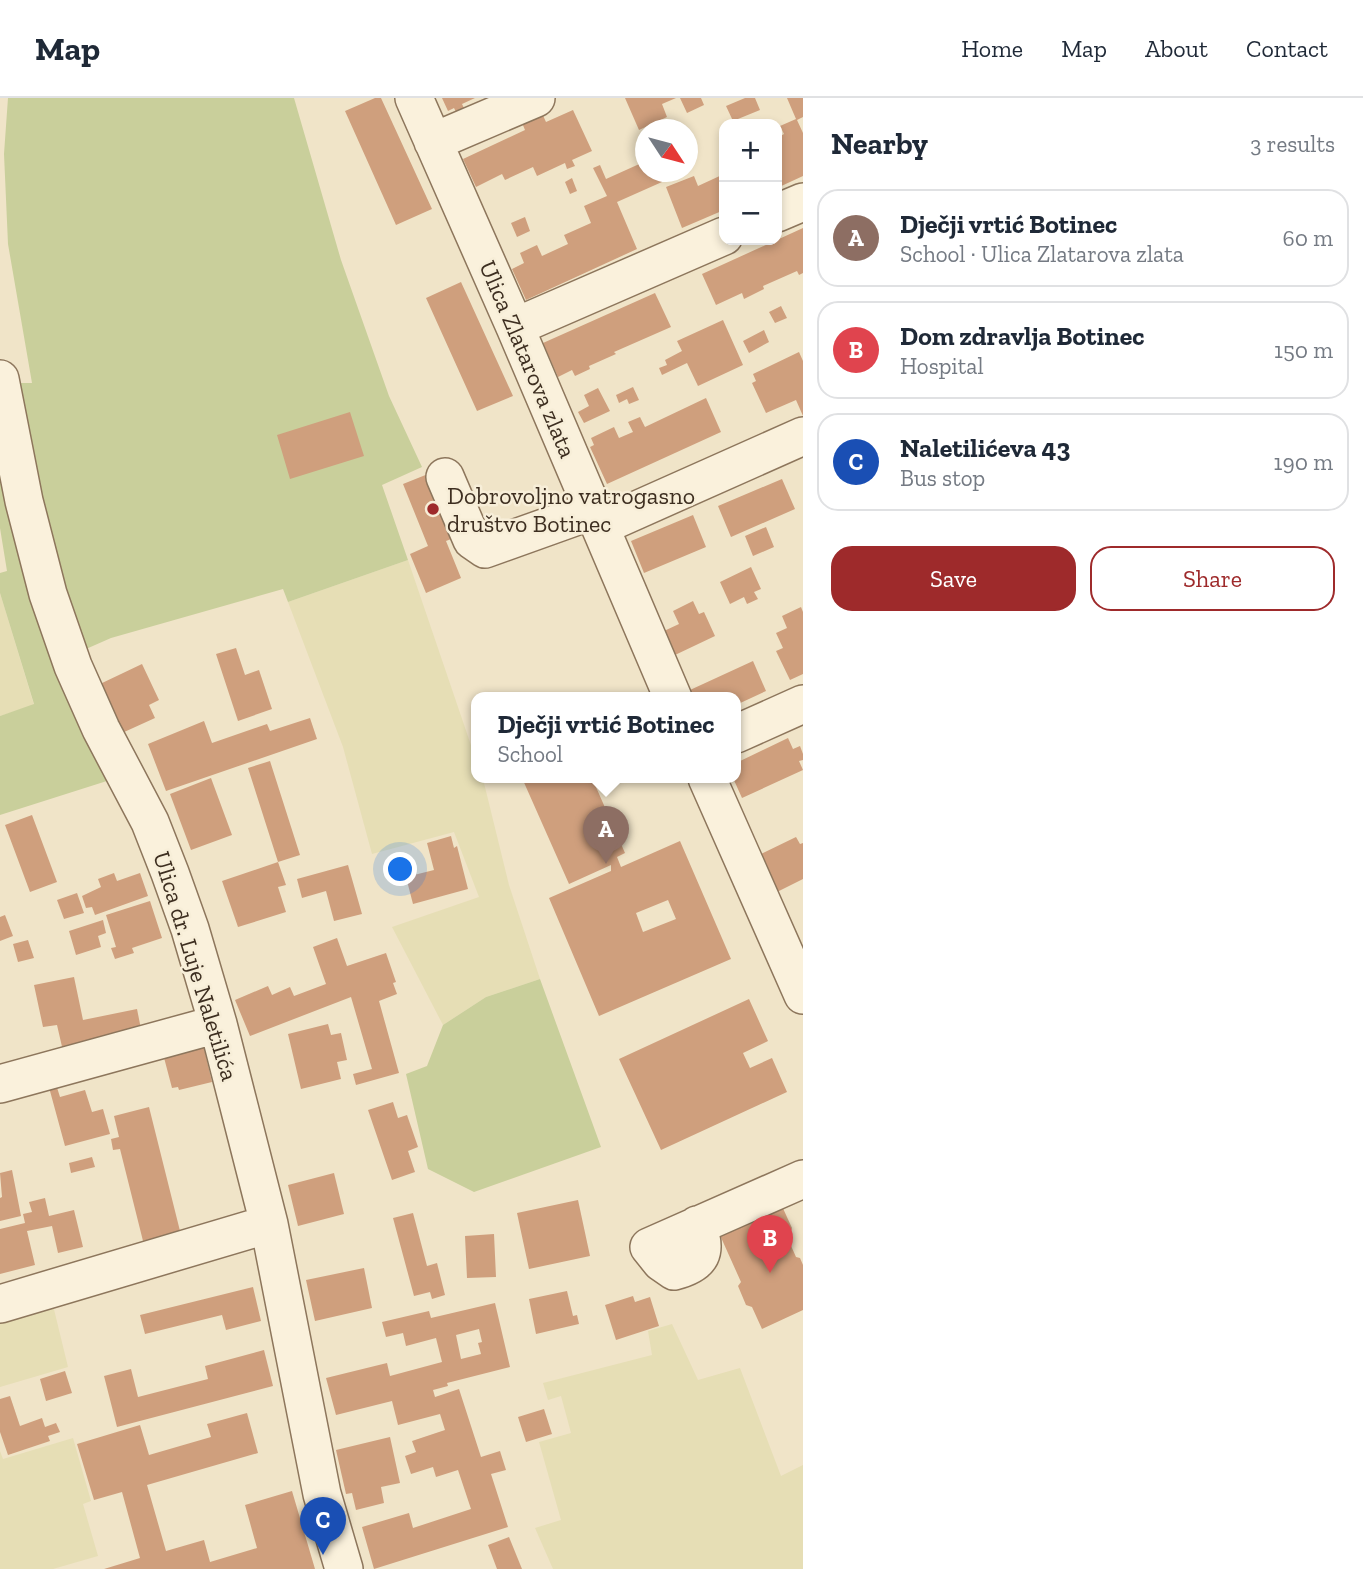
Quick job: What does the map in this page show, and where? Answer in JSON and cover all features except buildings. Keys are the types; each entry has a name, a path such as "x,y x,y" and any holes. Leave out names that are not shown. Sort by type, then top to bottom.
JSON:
{"street":[{"name":"Ulica Zlatarova zlata","path":"414,98 516,327 670,692"},
{"path":"433,142 536,98"},
{"path":"782,211 803,202"},
{"path":"516,327 719,238"},
{"name":"Ulica dr. Luje Naletilića","path":"0,379 24,501 48,594 73,666 101,729 150,822 190,929 218,1024 269,1224 319,1480 331,1533 344,1569"},
{"path":"445,477 472,540 485,549 597,518 803,436"},
{"path":"741,732 803,704"},
{"path":"709,783 796,958 803,995"},
{"path":"0,1084 218,1024"},
{"path":"697,1225 803,1179"},
{"path":"0,1304 269,1224"}],"shaded area":[{"path":"408,560 471,745 471,783 484,783 509,885 540,979 486,997 443,1025 392,927 479,897 454,832 372,854 343,747 288,602"},
{"path":"0,593 34,705 0,716"},
{"path":"51,1297 68,1367 0,1387 0,1311"},
{"path":"672,1324 698,1380 740,1368 781,1476 803,1465 803,1569 553,1569 535,1528 561,1520 539,1442 571,1433 561,1396 548,1400 543,1383 652,1355 648,1331"},
{"path":"73,1438 91,1501 83,1504 98,1556 53,1569 0,1569 0,1451 3,1459"}],"green space":[{"path":"8,98 294,98 341,260 389,396 422,467 382,485 408,560 288,602 283,589 111,638 86,649 64,595 13,383 32,383 8,244 4,154"},
{"path":"0,445 110,780 0,815 0,716 34,704 0,593 0,573 7,571 0,528"},
{"path":"540,979 601,1147 474,1192 428,1169 406,1074 427,1066 443,1025 486,997"}],"place":[{"name":"Dobrovoljno vatrogasno društvo Botinec","path":"433,509"},
{"name":"Dječji vrtić Botinec","path":"606,864"},
{"name":"Dom zdravlja Botinec","path":"770,1273"},
{"name":"Naletilićeva 43","path":"323,1555"}]}
